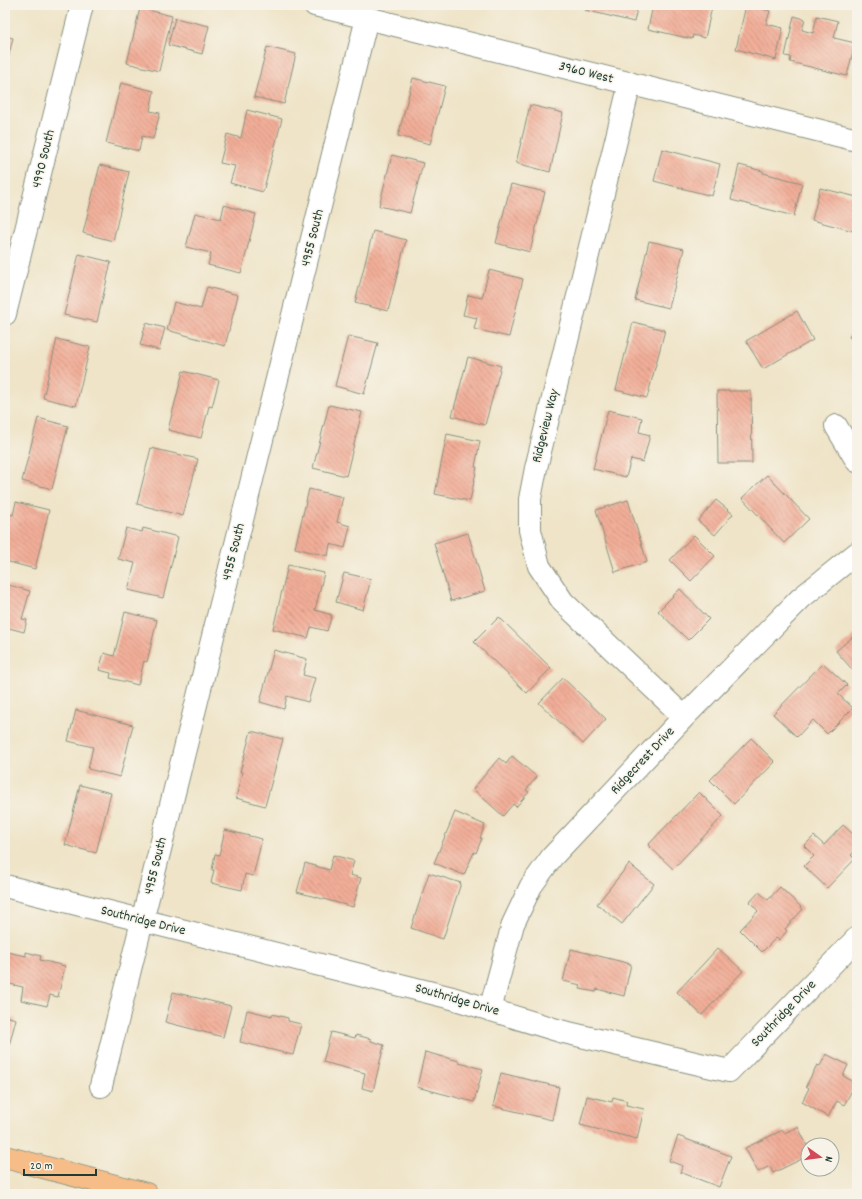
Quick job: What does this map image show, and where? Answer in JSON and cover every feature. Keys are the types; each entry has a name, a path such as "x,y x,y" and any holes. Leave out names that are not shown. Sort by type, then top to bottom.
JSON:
{"highway":[{"path":"5,1157 146,1194"}],"street":[{"name":"4990 South","path":"5,314 82,5"},
{"name":"3960 West","path":"315,5 857,140"},
{"name":"4955 South","path":"101,1086 367,18"},
{"name":"Ridgeview Way","path":"630,84 536,468 530,499 530,530 539,566 563,602 684,716"},
{"path":"836,426 857,461"},
{"name":"Ridgecrest Drive","path":"490,1010 513,924 532,886 552,857 684,716 801,598 857,553"},
{"name":"Southridge Drive","path":"5,886 452,998 560,1031 729,1071 857,938"}],"building":[{"path":"586,5 638,5 634,22 585,10"},
{"path":"653,5 702,5 712,7 705,38 693,35 692,39 648,29"},
{"path":"746,5 770,11 766,24 783,28 776,60 736,49"},
{"path":"140,8 172,16 159,71 127,63"},
{"path":"794,16 805,19 802,30 813,33 817,16 838,21 834,38 855,43 847,76 790,62 791,57 785,56"},
{"path":"175,18 209,26 202,54 168,45"},
{"path":"5,36 13,38 6,67 5,67"},
{"path":"267,47 296,54 284,104 254,97"},
{"path":"413,78 445,86 430,144 398,136"},
{"path":"121,83 154,91 150,111 160,113 153,139 142,136 139,151 106,143"},
{"path":"530,105 563,113 550,172 516,163"},
{"path":"247,110 282,119 263,192 230,183 235,166 220,163 227,134 241,138"},
{"path":"662,149 720,164 712,196 654,181"},
{"path":"392,155 423,163 410,213 379,206"},
{"path":"100,165 129,172 113,241 83,233"},
{"path":"739,165 802,183 794,216 731,200"},
{"path":"511,184 545,192 530,252 496,243"},
{"path":"820,188 857,197 857,232 812,220"},
{"path":"224,205 256,214 241,273 208,265 211,253 186,247 195,213 221,219"},
{"path":"373,231 406,240 388,311 355,303"},
{"path":"649,241 684,249 669,308 635,300"},
{"path":"79,254 111,262 97,322 64,315"},
{"path":"489,270 523,279 509,337 474,329 477,318 463,315 468,295 482,298"},
{"path":"207,287 238,295 225,346 167,330 174,302 201,309"},
{"path":"797,311 813,340 763,369 746,341"},
{"path":"633,322 665,330 647,398 616,390"},
{"path":"146,323 165,328 159,350 140,345"},
{"path":"857,323 857,342 849,337"},
{"path":"348,336 378,343 364,394 335,386"},
{"path":"57,339 90,347 76,406 43,398"},
{"path":"468,357 501,366 485,425 452,416"},
{"path":"183,371 219,380 212,407 209,406 201,438 168,430"},
{"path":"717,391 751,391 752,463 718,463"},
{"path":"329,405 362,412 346,476 313,468"},
{"path":"608,410 642,418 639,432 650,435 643,462 631,459 626,477 593,469"},
{"path":"38,418 68,426 52,489 22,481"},
{"path":"447,434 480,441 475,467 477,467 470,501 435,494"},
{"path":"151,448 198,459 183,516 137,504"},
{"path":"767,475 809,519 784,543 742,498"},
{"path":"309,489 343,497 337,522 350,526 345,548 330,544 328,556 295,548"},
{"path":"628,500 647,562 615,572 596,510"},
{"path":"716,500 733,514 715,535 698,521"},
{"path":"16,502 49,510 35,569 5,561 5,551 8,539 5,539 5,516 6,513 13,515"},
{"path":"126,528 142,532 143,528 178,537 163,598 128,590 135,563 118,559"},
{"path":"468,533 485,591 451,601 434,543"},
{"path":"694,535 715,556 691,581 670,560"},
{"path":"288,565 324,573 315,610 332,615 327,631 311,627 308,638 273,629"},
{"path":"344,573 371,579 363,610 336,602"},
{"path":"5,584 30,591 22,619 27,620 24,632 5,627"},
{"path":"680,589 709,619 688,640 658,611"},
{"path":"125,612 157,620 147,662 144,661 138,685 110,678 111,673 99,670 104,653 114,656"},
{"path":"499,617 551,668 527,693 474,642"},
{"path":"857,633 857,675 836,651"},
{"path":"274,650 307,659 303,675 315,678 308,702 287,696 284,709 260,702"},
{"path":"823,663 847,685 838,694 853,708 827,734 813,720 797,737 773,714"},
{"path":"563,678 606,719 583,744 539,703"},
{"path":"76,710 133,725 120,777 88,769 93,747 68,741"},
{"path":"251,731 283,739 265,806 236,798 242,772 240,772"},
{"path":"751,738 775,762 734,804 710,780"},
{"path":"512,756 537,777 526,790 529,792 516,807 513,804 503,816 473,789 499,758 506,764"},
{"path":"80,785 111,793 96,853 65,845"},
{"path":"699,792 723,816 673,869 648,845"},
{"path":"455,812 485,825 476,853 474,852 464,875 434,863"},
{"path":"843,825 857,838 857,849 851,855 855,859 827,888 804,866 814,856 804,846 814,836 824,845"},
{"path":"225,830 262,839 253,876 245,874 242,890 211,883 215,854 219,855"},
{"path":"333,855 354,861 350,875 361,878 353,907 297,892 305,863 329,870"},
{"path":"629,864 654,884 622,924 597,904"},
{"path":"429,873 461,883 443,939 411,928"},
{"path":"780,887 803,909 785,929 787,931 779,940 776,938 762,952 740,930 758,911 750,902 759,892 768,900"},
{"path":"718,948 743,971 702,1015 677,992"},
{"path":"571,949 631,964 624,996 597,989 596,992 580,989 581,985 563,981"},
{"path":"7,952 26,956 26,952 41,956 40,960 65,966 58,997 50,995 47,1006 21,1000 23,987 5,983 5,960"},
{"path":"173,992 231,1006 223,1037 165,1022"},
{"path":"247,1010 288,1018 288,1021 301,1024 293,1055 240,1042"},
{"path":"5,1016 16,1019 6,1057 5,1057"},
{"path":"331,1032 355,1038 356,1035 371,1039 371,1041 384,1045 373,1091 362,1088 365,1073 323,1062"},
{"path":"425,1052 483,1069 474,1102 417,1087"},
{"path":"826,1054 848,1065 843,1076 856,1083 844,1105 837,1101 828,1117 802,1102 809,1088 806,1086 817,1065 820,1066"},
{"path":"501,1073 559,1087 552,1120 493,1106"},
{"path":"587,1096 612,1102 613,1097 627,1101 626,1105 644,1109 637,1139 580,1125"},
{"path":"798,1127 803,1137 800,1137 800,1160 773,1173 770,1166 758,1172 745,1148 783,1130 784,1133"},
{"path":"678,1136 731,1156 719,1187 680,1172 683,1166 669,1161"}]}
